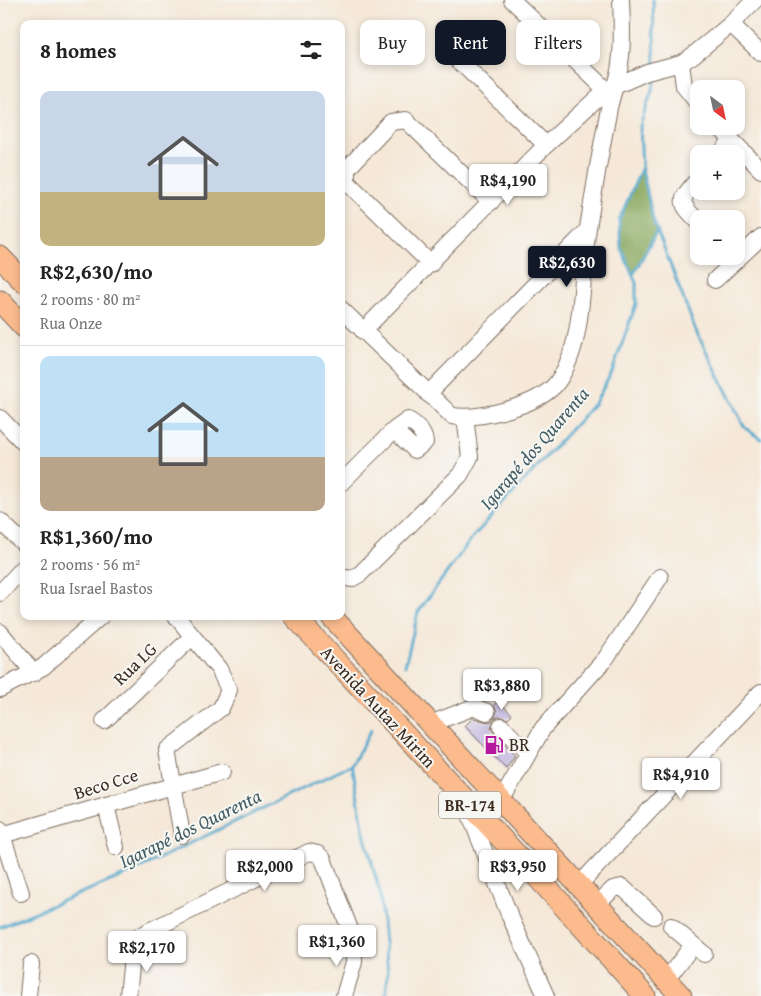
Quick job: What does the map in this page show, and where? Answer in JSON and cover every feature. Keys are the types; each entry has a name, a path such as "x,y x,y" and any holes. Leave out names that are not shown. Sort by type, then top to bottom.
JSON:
{"main road":[{"path":"0,257 20,278"},
{"path":"0,301 20,323"},
{"name":"Avenida Autaz Mirim","path":"298,620 644,996"},
{"name":"Avenida Autaz Mirim","path":"335,620 681,996"}],"street":[{"path":"512,0 610,88"},
{"path":"345,313 452,416 465,417 511,408 530,401 545,394 563,374 575,340 585,273 587,231 610,88 620,65 623,31 621,0"},
{"path":"363,330 431,264 546,145 610,88 647,72 678,64 701,50 755,0"},
{"path":"731,24 761,53"},
{"path":"678,64 684,86 690,94"},
{"path":"463,65 546,145"},
{"path":"431,264 347,182 347,169 391,122 406,120 491,202"},
{"path":"726,135 761,170"},
{"path":"728,145 731,141"},
{"path":"690,188 683,196 682,202 690,213"},
{"path":"428,394 587,231"},
{"path":"745,250 761,237"},
{"path":"715,280 729,265"},
{"path":"345,578 351,579 360,574 460,475 470,456 465,417"},
{"path":"0,418 20,439"},
{"path":"345,479 394,430"},
{"path":"0,521 20,540"},
{"path":"0,593 20,571"},
{"path":"500,801 552,718 606,658 660,577"},
{"path":"0,690 34,673 56,657 91,620"},
{"path":"179,620 219,669 229,690 222,708 167,750 166,757 174,784 182,835"},
{"path":"0,632 34,673"},
{"name":"Rua LG","path":"104,721 192,637"},
{"path":"578,886 761,692"},
{"path":"430,724 474,707 487,712"},
{"path":"501,726 528,754"},
{"name":"Beco Cce","path":"1,832 222,772"},
{"path":"464,799 509,914 546,996"},
{"path":"106,805 116,847"},
{"path":"1,832 21,893"},
{"path":"128,996 133,948 141,935 309,852 318,854 322,859 354,940 354,962 344,996"},
{"path":"596,905 613,889 622,888 654,916"},
{"path":"666,980 699,949 671,926"},
{"path":"28,996 31,964"}],"green space":[{"path":"642,167 657,231 633,276 621,248 619,220"}],"building":[{"path":"499,701 512,715 508,719 499,716 494,719 497,711 494,705"},
{"name":"BR","path":"473,718 488,722 494,720 491,728 515,756 506,769 465,726"}],"waterway":[{"name":"Igarapé dos Quarenta","path":"653,0 655,64"},
{"name":"Igarapé dos Quarenta","path":"405,666 418,612 472,538 595,403 612,372 636,304 636,283 621,248 619,220 642,167 640,126 652,91 654,75"},
{"path":"642,168 653,220 696,331 745,428 761,439"},
{"path":"633,275 657,231"},
{"name":"Igarapé dos Quarenta","path":"0,927 127,874 352,765 371,730"},
{"path":"352,765 364,833 380,893 388,972 386,996"}],"place":[{"name":"BR","path":"494,745"}]}
